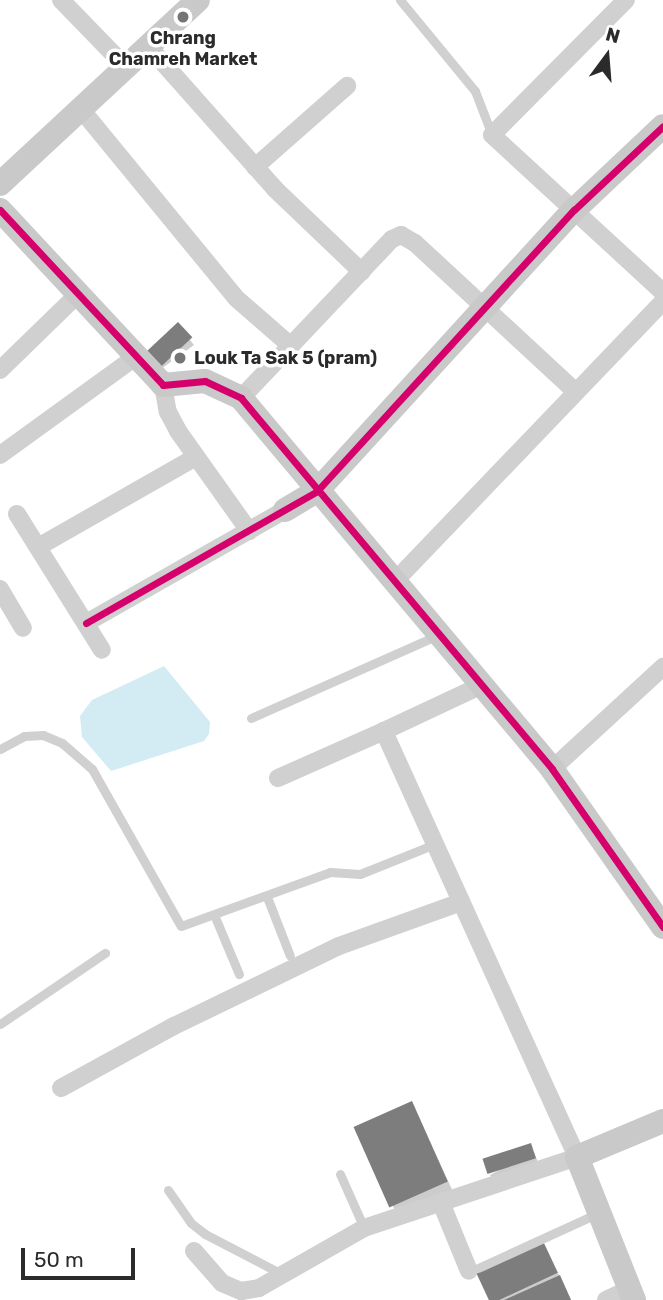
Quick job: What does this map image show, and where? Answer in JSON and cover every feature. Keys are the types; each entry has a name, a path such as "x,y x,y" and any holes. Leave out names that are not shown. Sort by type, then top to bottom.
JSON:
{"street":[{"path":"61,0 125,66"},
{"path":"626,0 492,135 663,292"},
{"path":"0,184 125,66 149,47 193,2"},
{"path":"149,47 255,167 362,272"},
{"path":"255,167 347,86"},
{"path":"80,108 230,291 291,346"},
{"path":"86,624 317,491 487,309 574,210 663,126"},
{"path":"0,210 134,358 163,385 168,412 196,457 249,531"},
{"path":"241,398 392,239 408,237 575,391"},
{"path":"0,370 77,295"},
{"path":"396,581 663,302"},
{"path":"0,455 134,358"},
{"path":"163,385 205,382 241,398 552,769 663,927"},
{"path":"38,547 196,457"},
{"path":"17,514 102,650"},
{"path":"0,589 23,628"},
{"path":"552,769 663,667"},
{"path":"278,778 482,685"},
{"path":"384,731 577,1157 632,1295 606,1300"},
{"path":"61,1088 339,946 461,902"},
{"path":"194,1251 222,1283 241,1291 259,1288 364,1228 442,1205 577,1157 663,1121"},
{"path":"442,1205 473,1270"}],"lane":[{"path":"400,0 475,91 492,135"},
{"path":"251,718 439,634"},
{"path":"0,749 24,736 43,734 62,743 92,769 176,923 187,928 330,872 360,874 435,844"},
{"path":"267,897 290,956"},
{"path":"215,917 239,974"},
{"path":"0,1024 105,953"},
{"path":"340,1174 364,1228"},
{"path":"168,1190 191,1223 205,1234 283,1275"},
{"path":"473,1270 600,1213"}],"water":[{"path":"164,666 210,722 209,734 204,741 111,771 82,737 80,716 92,700"}],"building":[{"path":"178,322 192,337 162,366 147,351"},
{"path":"412,1101 448,1181 389,1207 354,1127"},
{"path":"531,1143 536,1158 487,1174 482,1159"},
{"path":"543,1241 558,1273 499,1300 489,1300 476,1272"},
{"path":"560,1275 571,1300 504,1300"}],"cycle path":[{"path":"86,623 317,491 574,210 663,126"},
{"path":"0,210 163,385 205,381 241,398 552,769 663,927"}],"place":[{"name":"Chrang Chamreh Market","path":"183,17"},
{"name":"Louk Ta Sak 5 (pram)","path":"180,358"}]}
